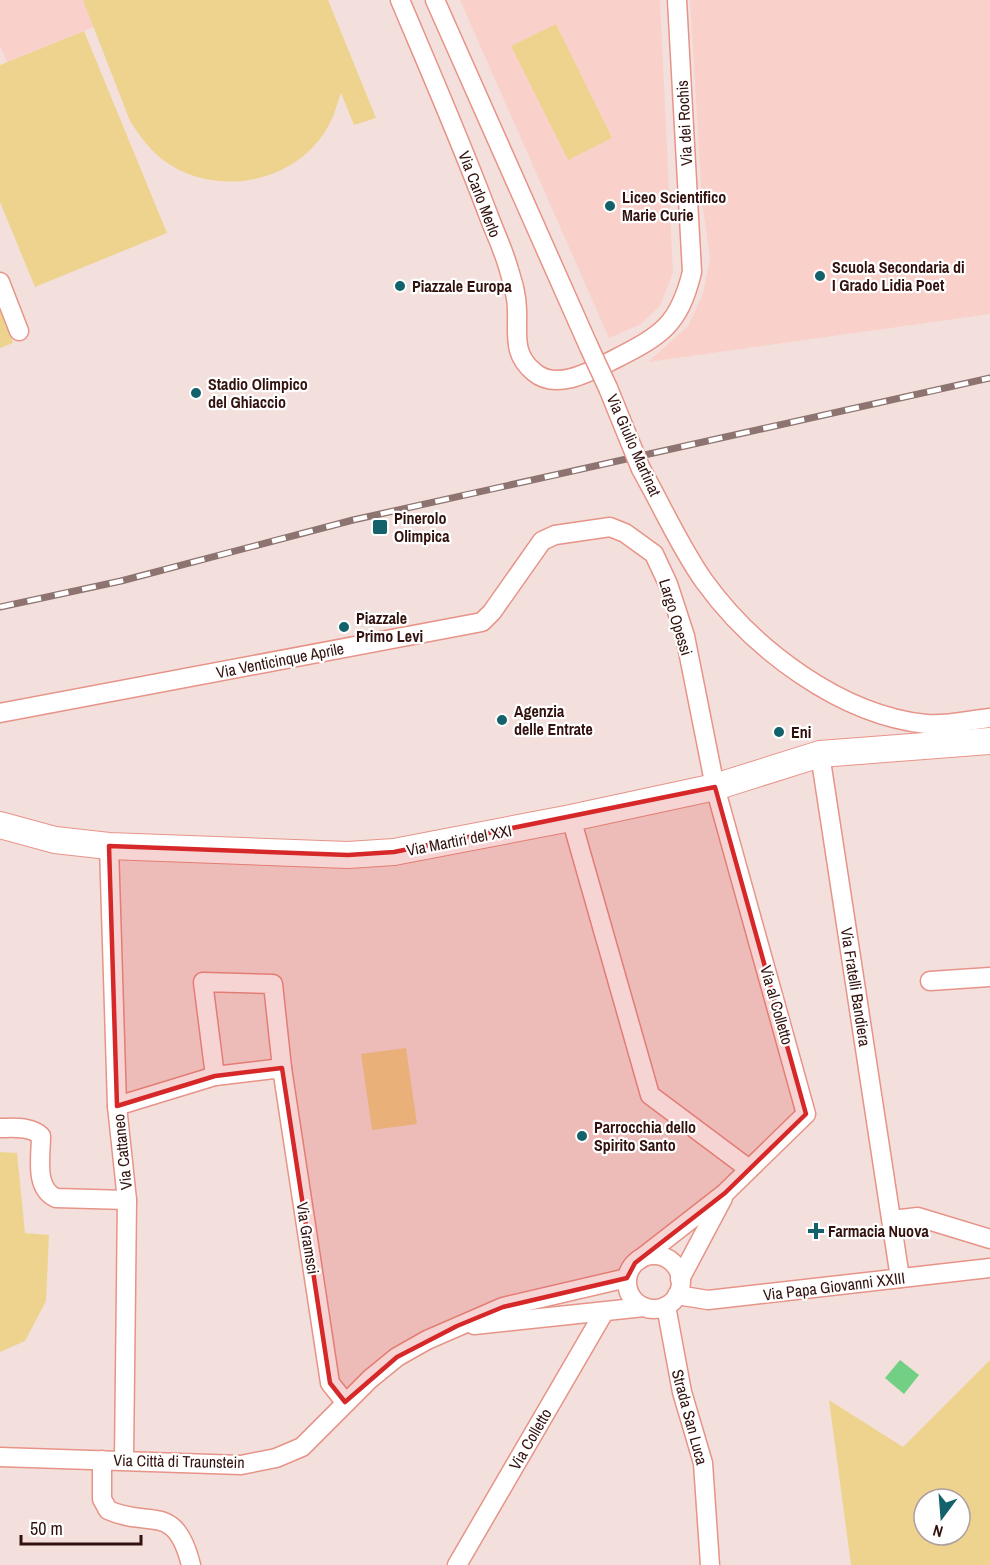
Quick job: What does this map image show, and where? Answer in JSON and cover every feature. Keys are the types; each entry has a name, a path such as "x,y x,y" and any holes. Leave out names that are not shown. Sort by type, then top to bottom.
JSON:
{"street":[{"name":"Via Carlo Merlo","path":"400,0 468,159 509,268 516,296 515,339 519,352 535,373 552,378"},
{"name":"Via Giulio Martinat","path":"435,0 608,388 641,469 703,579 736,622 780,660 826,690 877,712 927,724 990,718"},
{"name":"Via dei Rochis","path":"552,378 578,377 655,337 668,327 685,301 692,272 677,0"},
{"path":"0,282 20,332"},
{"name":"Largo Opessi","path":"555,535 610,526 625,533 654,554 668,584 685,636 715,787"},
{"name":"Via Venticinque Aprile","path":"0,713 482,622 492,612 542,541 555,535"},
{"name":"Via Martiri del XXI","path":"0,825 55,840 109,846 348,855 394,852 572,818 715,787 820,754 990,741"},
{"name":"Via Martiri del XXI","path":"910,747 990,750"},
{"name":"Via Fratelli Bandiera","path":"820,754 900,1278"},
{"name":"Via al Colletto","path":"639,1260 725,1193 803,1120 806,1107 715,787"},
{"path":"572,818 650,1095 749,1169"},
{"name":"Via Cattaneo","path":"109,846 117,1106 126,1200 124,1459"},
{"path":"930,981 990,977"},
{"name":"Via Gramsci","path":"215,1076 203,982 273,984 282,1068 330,1383 345,1402"},
{"path":"117,1106 215,1076 282,1068"},
{"path":"0,1128 27,1129 36,1131 41,1136 41,1185 46,1194 56,1198 126,1200"},
{"name":"Via al Colletto","path":"674,1294 725,1193"},
{"path":"892,1220 918,1217 990,1239"},
{"path":"654,1256 668,1260 678,1272 674,1294 644,1308 629,1292 627,1278 631,1268 639,1260 654,1256"},
{"name":"Via Papa Giovanni XXIII","path":"674,1294 708,1300 990,1268"},
{"name":"Via Città di Traunstein","path":"0,1457 124,1459 241,1465 276,1458 302,1447 345,1402 397,1358 457,1326 503,1307 627,1278"},
{"name":"Strada San Luca","path":"674,1294 682,1392 703,1463 710,1565"},
{"name":"Via Città di Traunstein","path":"457,1326 603,1314 644,1308"},
{"name":"Via Colletto","path":"457,1565 603,1314"},
{"path":"102,1460 102,1498 108,1510 116,1514 155,1518 169,1525 183,1538 191,1565"}],"highlighted area":[{"path":"715,787 806,1114 725,1193 635,1263 627,1278 503,1307 457,1326 397,1357 345,1402 330,1383 282,1068 215,1076 117,1106 109,846 348,855 394,852"}],"shaded area":[{"path":"0,0 86,0 96,26 7,62 0,46"},
{"path":"83,0 328,0 376,118 354,125 341,93 332,120 316,144 298,160 277,172 254,179 231,182 207,179 184,172 158,156 130,121"},
{"name":"Liceo Scientifico Marie Curie","path":"460,0 660,0 673,273 660,306 641,324 609,338"},
{"path":"690,0 990,0 990,314 648,362 688,326 703,294 710,258 702,201"},
{"path":"556,24 612,138 568,160 511,46"},
{"path":"84,31 167,233 35,287 0,202 0,65"},
{"path":"0,309 13,343 0,348"},
{"path":"406,1048 417,1124 372,1130 361,1054"},
{"path":"0,1152 17,1153 25,1233 49,1235 46,1301 25,1341 0,1352"},
{"path":"900,1360 919,1375 904,1394 885,1378"},
{"path":"990,1360 990,1565 851,1565 829,1400 903,1447"}],"railway":[{"path":"0,607 121,581 353,520 990,378"}],"place":[{"name":"Liceo Scientifico Marie Curie","path":"610,206"},
{"name":"Scuola Secondaria di I Grado Lidia Poet","path":"820,276"},
{"name":"Piazzale Europa","path":"400,286"},
{"name":"Stadio Olimpico del Ghiaccio","path":"196,393"},
{"name":"Pinerolo Olimpica","path":"380,527"},
{"name":"Piazzale Primo Levi","path":"344,627"},
{"name":"Agenzia delle Entrate","path":"502,720"},
{"name":"Eni","path":"779,732"},
{"name":"Parrocchia dello Spirito Santo","path":"582,1136"},
{"name":"Farmacia Nuova","path":"816,1231"}]}
